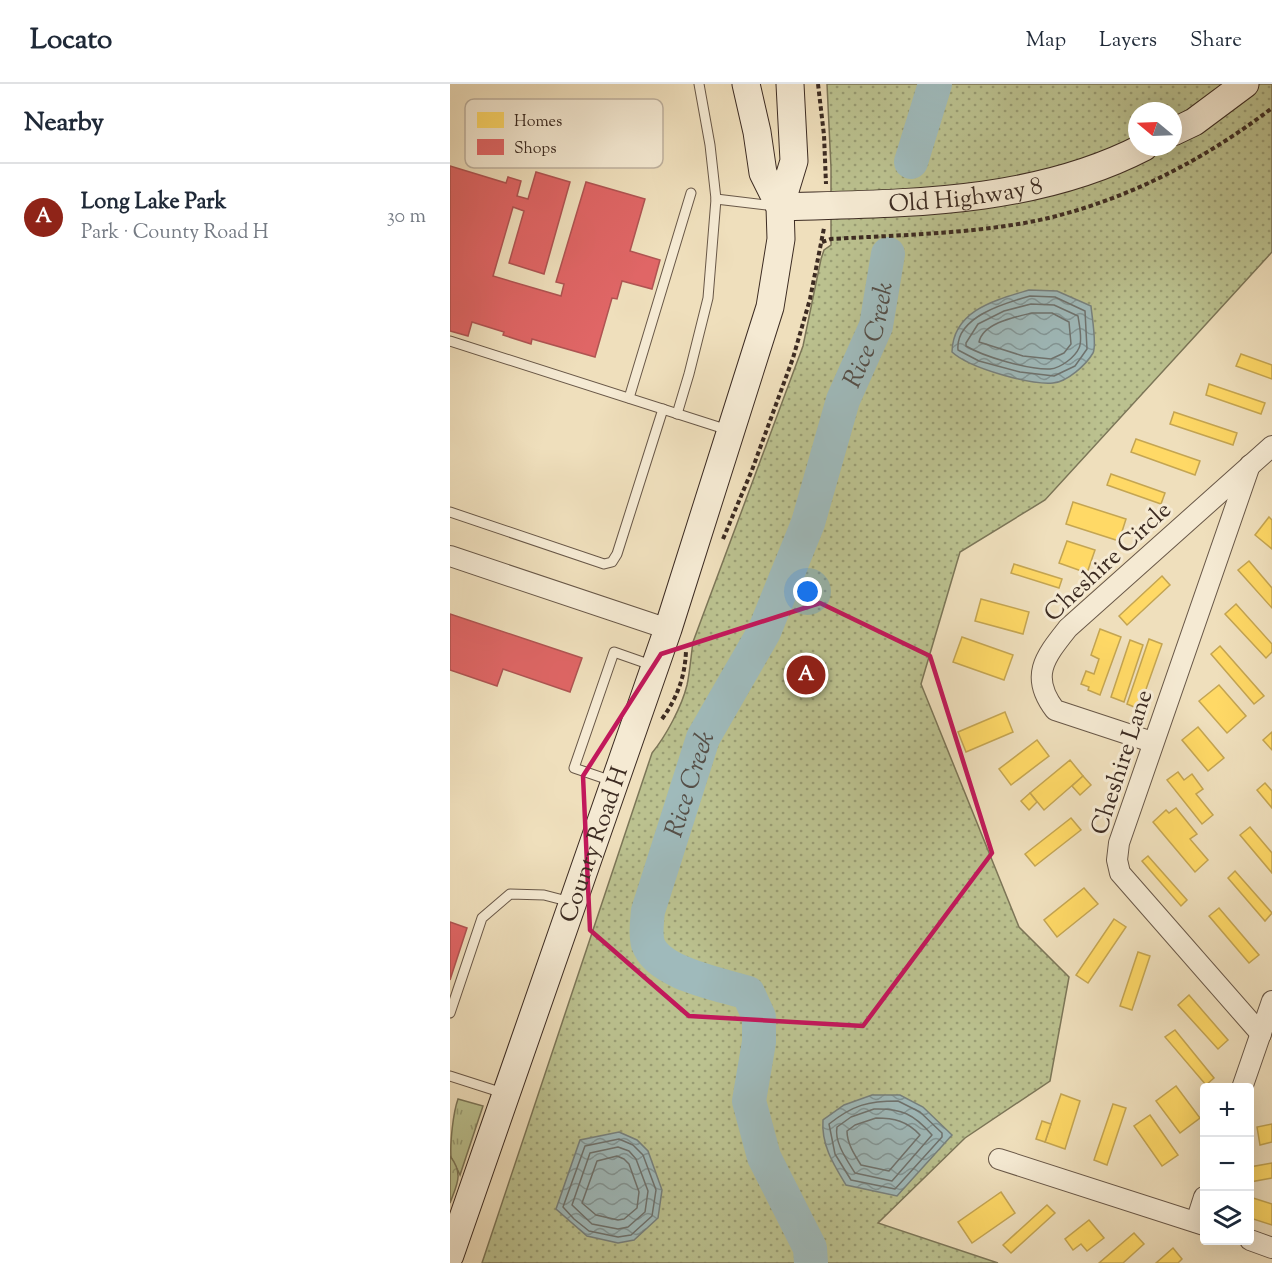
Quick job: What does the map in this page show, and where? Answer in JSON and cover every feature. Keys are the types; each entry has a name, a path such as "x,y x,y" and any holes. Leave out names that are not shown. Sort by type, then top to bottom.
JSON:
{"street":[{"path":"746,84 763,173 780,207"},
{"path":"780,207 794,161 790,84"},
{"path":"1182,128 1194,122 1245,84"},
{"name":"Old Highway 8","path":"780,207 979,197 1046,184 1087,171 1128,154"},
{"name":"County Road H","path":"450,1255 655,667 732,431 771,299 781,239 780,207"},
{"name":"Cheshire Circle","path":"1152,742 1055,710 1046,699 1040,678 1048,654 1068,628 1272,446"},
{"name":"Cheshire Lane","path":"1250,465 1152,742 1119,843 1117,860 1120,873 1261,1034"},
{"path":"450,556 668,629"},
{"path":"1244,1083 1272,1001"},
{"path":"999,1159 1200,1223"},
{"path":"1254,1241 1272,1248"}],"lane":[{"path":"677,414 708,298 716,199 710,145 699,84"},
{"path":"629,398 691,193"},
{"path":"716,199 780,207"},
{"path":"450,341 732,431"},
{"path":"450,512 604,564 612,562 617,554 663,409"},
{"path":"615,782 574,768 577,758 614,652 655,667"},
{"path":"450,1012 482,918 510,894 544,895 572,903"},
{"path":"450,1076 505,1094"}],"highlighted area":[{"path":"820,603 930,656 992,853 863,1026 689,1016 590,930 583,776 661,654"}],"green space":[{"path":"827,84 1272,84 1272,252 1045,500 960,552 921,684 1019,927 1069,977 1050,1081 965,1138 878,1223 998,1263 482,1263 652,753 668,730 685,693 693,642 803,346 821,259 824,250 831,245 831,168"},
{"path":"458,1099 483,1106 460,1175 451,1157 451,1136"},
{"path":"450,1156 457,1168 458,1179 450,1203"}],"water":[{"path":"1029,290 1057,291 1091,306 1094,349 1081,368 1064,380 1043,383 985,369 952,352 954,338 968,317 990,303"},
{"path":"872,1095 900,1095 923,1107 952,1135 897,1196 846,1185 829,1154 824,1138 823,1120 844,1105"},
{"path":"619,1132 637,1140 648,1151 662,1190 658,1218 634,1240 618,1243 587,1236 556,1209 580,1140"}],"building: Homes":[{"path":"1241,354 1272,365 1272,379 1236,366"},
{"path":"1209,384 1265,403 1261,414 1206,395"},
{"path":"1174,412 1237,433 1233,445 1170,424"},
{"path":"1136,439 1200,461 1195,475 1131,452"},
{"path":"1111,474 1165,493 1161,504 1107,485"},
{"path":"1073,502 1126,519 1119,541 1066,524"},
{"path":"1269,517 1272,520 1272,549 1255,535"},
{"path":"1067,541 1095,550 1087,573 1059,563"},
{"path":"1249,561 1272,588 1272,608 1238,570"},
{"path":"1014,564 1062,579 1059,588 1011,573"},
{"path":"1162,576 1170,585 1127,625 1119,616"},
{"path":"981,599 1029,612 1023,634 975,621"},
{"path":"1236,604 1272,644 1272,652 1266,658 1225,614"},
{"path":"1100,629 1121,637 1100,695 1081,684 1086,671 1094,674 1099,659 1091,655"},
{"path":"962,637 1013,655 1004,680 953,662"},
{"path":"1149,639 1162,644 1139,709 1127,704"},
{"path":"1130,640 1143,645 1124,702 1111,697"},
{"path":"1220,646 1264,696 1254,704 1211,654"},
{"path":"1219,685 1246,716 1227,733 1199,701"},
{"path":"1005,712 1013,732 966,752 958,732"},
{"path":"1198,727 1224,758 1208,771 1182,740"},
{"path":"1272,732 1272,750 1263,740"},
{"path":"1037,740 1049,756 1011,785 999,769"},
{"path":"1070,760 1083,776 1044,810 1030,793"},
{"path":"1178,772 1184,780 1192,774 1203,789 1196,794 1213,815 1202,824 1167,780"},
{"path":"1083,776 1091,785 1080,795 1072,786"},
{"path":"1265,783 1272,791 1272,808 1257,790"},
{"path":"1030,793 1037,802 1029,810 1021,801"},
{"path":"1176,808 1197,834 1190,839 1208,860 1195,872 1153,822 1166,810 1169,813"},
{"path":"1071,818 1081,830 1035,866 1025,854"},
{"path":"1250,827 1272,853 1272,873 1240,835"},
{"path":"1148,856 1187,900 1181,906 1142,861"},
{"path":"1235,871 1272,913 1265,921 1228,878"},
{"path":"1084,888 1098,904 1057,937 1044,920"},
{"path":"1219,908 1259,955 1249,963 1209,916"},
{"path":"1114,919 1126,927 1088,983 1076,975"},
{"path":"1138,952 1150,956 1132,1010 1120,1006"},
{"path":"1189,995 1228,1040 1218,1049 1178,1005"},
{"path":"1175,1030 1214,1078 1208,1083 1204,1083 1165,1037"},
{"path":"1176,1086 1200,1118 1180,1133 1156,1101"},
{"path":"1061,1094 1080,1101 1065,1149 1045,1142"},
{"path":"1113,1104 1126,1108 1107,1165 1094,1160"},
{"path":"1150,1115 1178,1155 1162,1166 1134,1126"},
{"path":"1042,1121 1051,1124 1045,1142 1036,1139"},
{"path":"1272,1124 1272,1142 1260,1145 1257,1127"},
{"path":"1272,1163 1272,1178 1254,1181 1254,1166"},
{"path":"1001,1192 1015,1213 972,1243 958,1222"},
{"path":"1254,1198 1272,1204 1272,1225 1254,1219"},
{"path":"1047,1205 1055,1213 1011,1253 1003,1245"},
{"path":"1089,1220 1104,1238 1087,1251 1081,1244 1073,1250 1065,1239"},
{"path":"1134,1233 1144,1244 1123,1263 1099,1263"},
{"path":"1173,1248 1182,1259 1178,1263 1156,1263"}],"building: Shops":[{"path":"450,166 506,183 508,177 521,181 517,196 528,199 536,172 570,182 544,274 509,263 524,211 513,207 493,276 561,296 564,284 556,282 586,182 645,199 630,251 660,260 652,289 622,281 617,299 612,298 595,357 532,339 531,344 503,335 504,332 472,322 468,336 450,331"},
{"path":"450,614 582,658 570,692 503,669 497,686 450,670"},
{"path":"450,922 467,928 450,980"}],"waterway":[{"name":"Rice Creek","path":"911,162 935,84"},
{"name":"Rice Creek","path":"811,1263 810,1248 764,1157 749,1101 759,1042 759,1017 748,993 692,976 664,963 654,954 648,944 647,923 648,911 703,738 764,632 808,523 843,400 876,326 888,254"}],"place":[{"name":"Long Lake Park","path":"806,675"}]}
